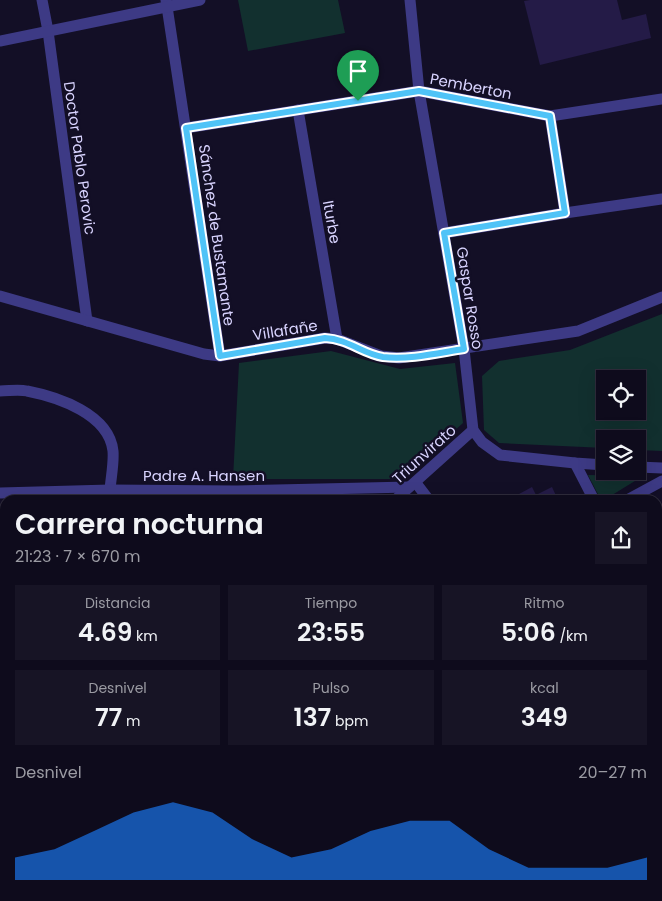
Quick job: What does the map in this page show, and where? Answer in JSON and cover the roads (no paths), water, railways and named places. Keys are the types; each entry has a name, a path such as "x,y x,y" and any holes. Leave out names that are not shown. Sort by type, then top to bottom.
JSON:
{"street":[{"name":"Doctor Pablo Perovic","path":"42,0 48,31 87,320"},
{"path":"0,41 167,3 200,0"},
{"name":"Gaspar Rosso","path":"410,0 419,91 464,349 473,430"},
{"name":"Sánchez de Bustamante","path":"167,3 220,356"},
{"name":"Pemberton","path":"186,128 419,91 550,116 662,99"},
{"name":"Iturbe","path":"298,110 337,339"},
{"path":"550,116 565,213"},
{"path":"444,233 662,199"},
{"name":"Villafañe","path":"0,296 204,354 220,356 325,338 337,339 381,356 399,358 578,332 662,297"},
{"path":"0,391 25,391 41,395 77,407 93,417 105,431 113,452 110,490"},
{"path":"473,430 482,442 500,455 596,464"},
{"name":"Triunvirato","path":"401,495 473,430"},
{"path":"575,463 591,495"},
{"path":"646,467 662,468"},
{"path":"636,495 662,480"},
{"path":"412,485 423,495"},
{"name":"Padre A. Hansen","path":"0,492 110,490 237,491 412,485"}]}
